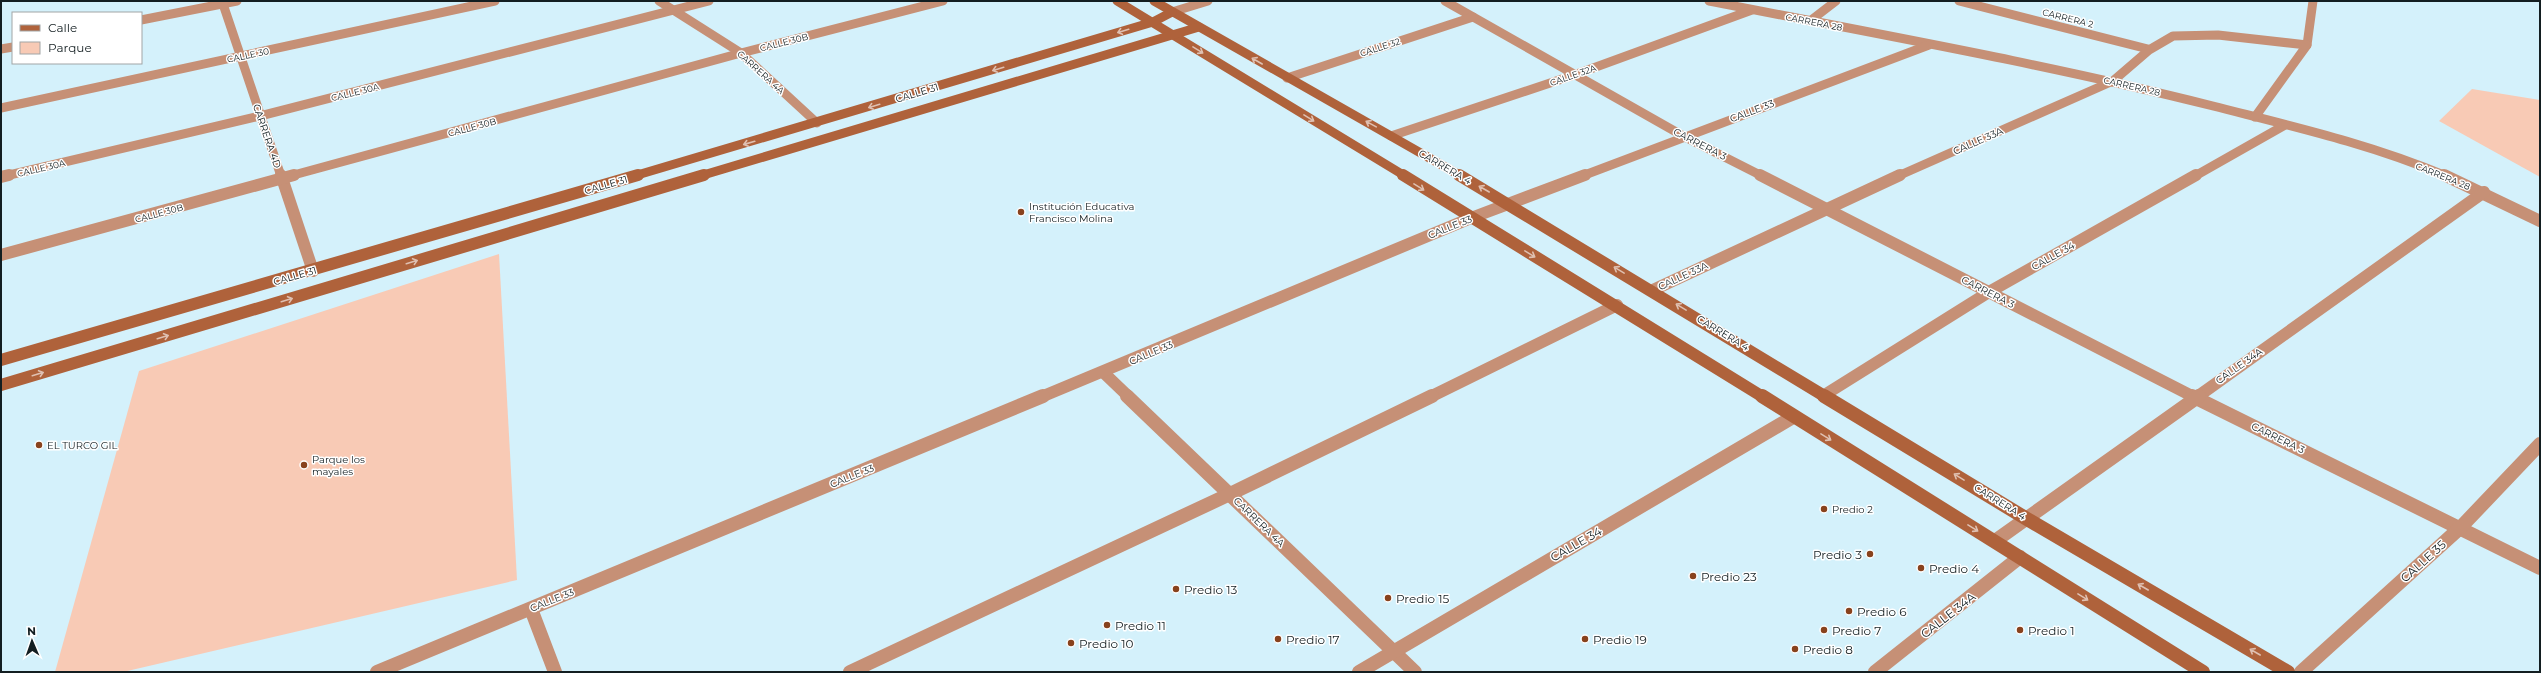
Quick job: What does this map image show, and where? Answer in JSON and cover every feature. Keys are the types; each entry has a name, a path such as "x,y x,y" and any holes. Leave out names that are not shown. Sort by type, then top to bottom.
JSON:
{"main road":[{"path":"1117,1 1471,218 1617,305 1793,417 2203,672"},
{"name":"CARRERA 4","path":"1154,1 1510,204 1826,394 2027,519 2288,672"},
{"name":"CALLE 31","path":"1,360 313,272 817,123 1153,22 1172,12"},
{"name":"CALLE 31","path":"1,385 1199,27"}],"street":[{"path":"142,20 222,2 237,1"},
{"name":"CALLE 30","path":"1,108 495,1"},
{"name":"CARRERA 4A","path":"659,1 741,53 817,123"},
{"name":"CALLE 30A","path":"1,177 260,116 709,1"},
{"name":"CALLE 30B","path":"1,255 282,180 741,53 943,1"},
{"name":"CALLE 31","path":"1172,12 1208,1 1217,1"},
{"name":"CARRERA 3","path":"1445,1 1685,137 2195,397 2461,527 2540,568"},
{"name":"CARRERA 28","path":"1709,1 2113,81 2255,117 2375,151 2432,171 2484,192 2540,221"},
{"path":"1810,21 1836,1"},
{"name":"CARRERA 2","path":"1960,1 2148,49"},
{"path":"2255,117 2307,45 2313,1"},
{"name":"CARRERA 4D","path":"222,2 313,272"},
{"name":"CALLE 32A","path":"1391,136 1574,75 1753,10"},
{"name":"CALLE 32","path":"1287,78 1473,17"},
{"name":"CALLE 33A","path":"1653,290 1826,208 2113,81 2148,49 2174,35 2307,45"},
{"name":"CALLE 33","path":"377,672 1104,372 1471,218 1929,45"},
{"path":"1,49 12,46"},
{"name":"CALLE 34","path":"1826,394 1988,292 2285,125"},
{"name":"CALLE 34A","path":"1995,542 2195,397 2484,192"},
{"path":"850,672 1230,494 1617,305"},
{"name":"CARRERA 4A","path":"1104,372 1415,672"},
{"name":"CALLE 34","path":"1359,672 1793,417"},
{"name":"CALLE 35","path":"2301,672 2461,527 2540,444"},
{"name":"CALLE 34A","path":"1875,672 2020,557"},
{"path":"530,609 555,672"}],"green space":[{"path":"2472,89 2540,100 2540,177 2439,121"},
{"name":"Parque los mayales","path":"499,254 517,580 123,672 55,672 139,371"}],"place":[{"name":"Institución Educativa Francisco Molina","path":"1021,212"},
{"name":"EL TURCO GIL","path":"39,445"},
{"name":"Parque los mayales","path":"304,465"},
{"name":"Predio 2","path":"1824,509"},
{"name":"Predio 3","path":"1870,554"},
{"name":"Predio 4","path":"1921,568"},
{"name":"Predio 23","path":"1693,576"},
{"name":"Predio 13","path":"1176,589"},
{"name":"Predio 15","path":"1388,598"},
{"name":"Predio 6","path":"1849,611"},
{"name":"Predio 11","path":"1107,625"},
{"name":"Predio 7","path":"1824,630"},
{"name":"Predio 1","path":"2020,630"},
{"name":"Predio 17","path":"1278,639"},
{"name":"Predio 19","path":"1585,639"},
{"name":"Predio 10","path":"1071,643"},
{"name":"Predio 8","path":"1795,649"}]}
